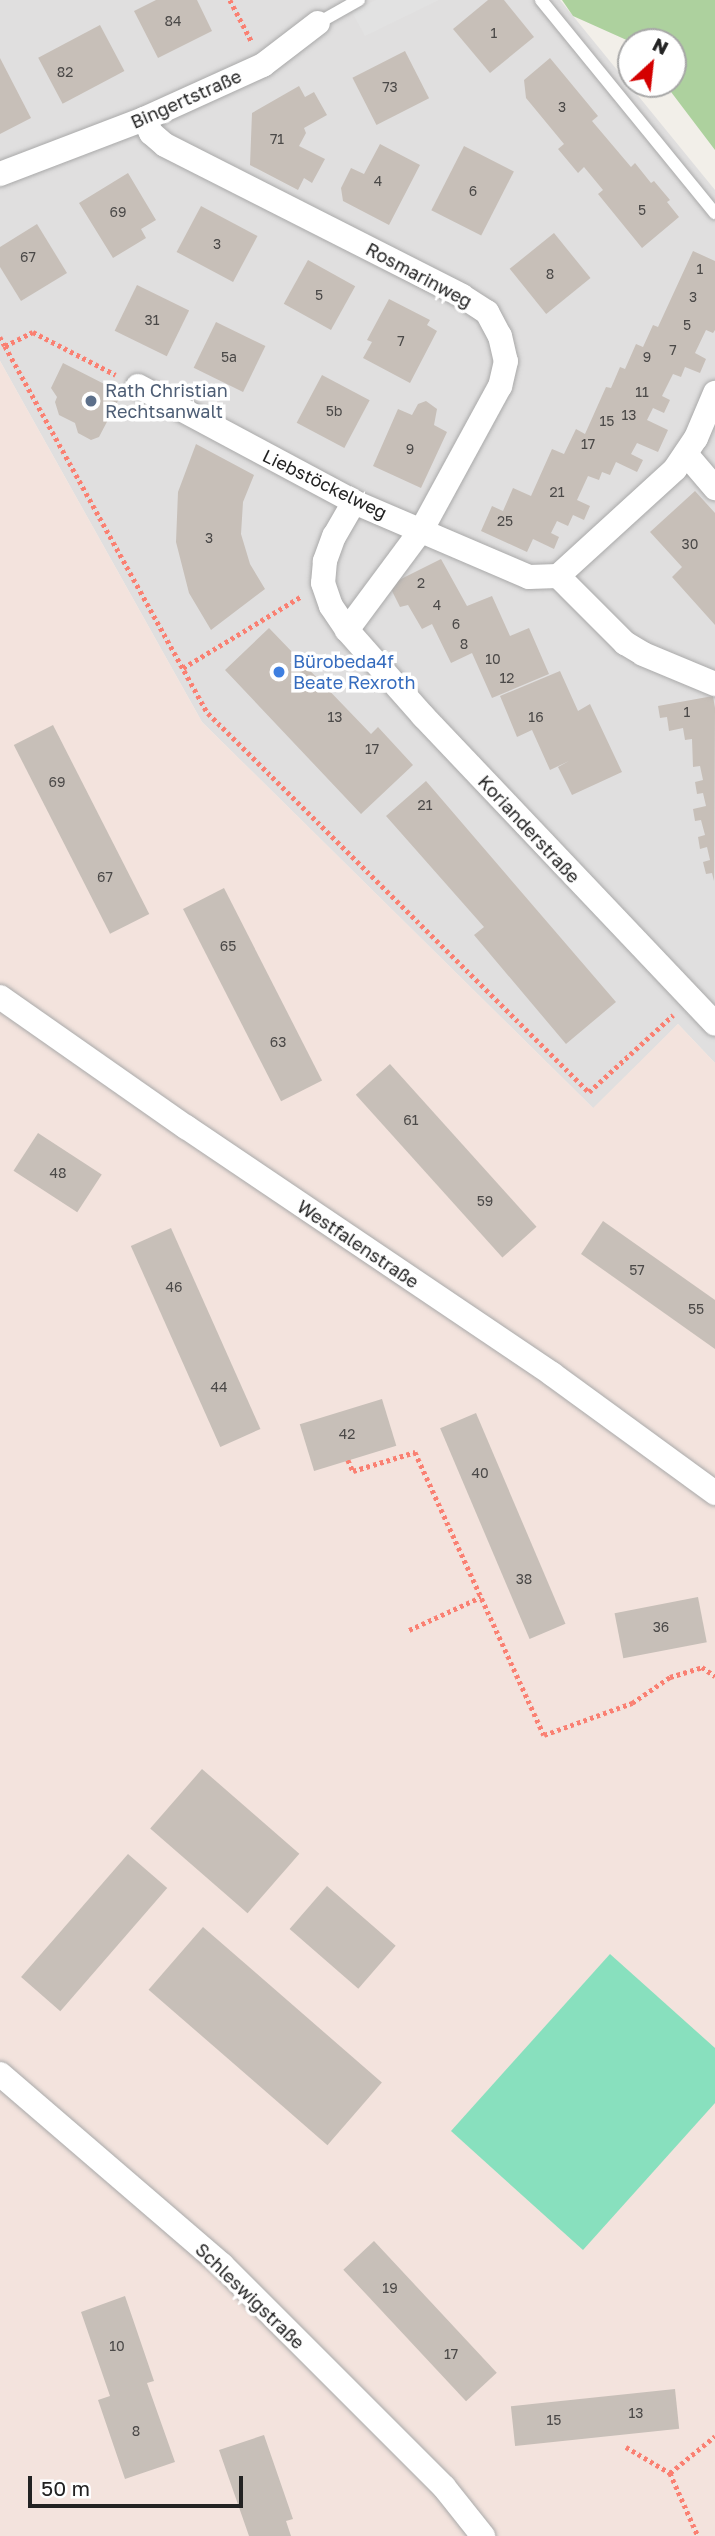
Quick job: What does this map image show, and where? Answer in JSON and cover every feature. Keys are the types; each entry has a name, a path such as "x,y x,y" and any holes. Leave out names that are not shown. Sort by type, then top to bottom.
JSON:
{"street":[{"name":"Bingertstraße","path":"0,174 144,119 263,65 318,23"},
{"name":"Rosmarinweg","path":"144,119 151,133 165,145 462,296 487,312 500,336 506,361 500,386 422,529"},
{"name":"Liebstöckelweg","path":"138,386 354,502 529,577 558,576"},
{"path":"715,393 696,439 675,469 558,576 625,643 643,654 715,684"},
{"path":"686,454 715,488"},
{"path":"323,583 325,561 334,536 354,502"},
{"path":"347,630 422,529"},
{"name":"Korianderstraße","path":"323,583 331,606 347,630 451,747 715,1024"},
{"name":"Westfalenstraße","path":"0,997 552,1374 715,1493"},
{"name":"Schleswigstraße","path":"0,2074 222,2265 444,2487 483,2536"}],"lane":[{"name":"Bingertstraße","path":"318,23 359,0"},
{"path":"541,0 715,213"}],"path":[{"path":"230,0 263,65"},
{"path":"5,346 33,332 138,386"},
{"path":"0,337 208,713 589,1092 691,999"},
{"path":"183,668 323,583"},
{"path":"348,1460 353,1471 415,1452 544,1735 632,1703 670,1677 702,1667 715,1676"},
{"path":"409,1630 481,1597"},
{"path":"670,2473 715,2436"},
{"path":"626,2447 670,2473 698,2536"}],"shaded area":[{"path":"0,0 560,0 617,70 617,98 640,98 715,190 715,1063 678,1024 594,1109 202,722 0,361"},
{"path":"376,0 439,0 365,36 352,12"},
{"path":"0,361 202,722 593,1108 678,1024 715,1063 715,2536 0,2536"}],"green space":[{"path":"562,0 715,0 715,150 676,98 687,98 687,28 617,28 617,36 573,16"},
{"path":"610,1954 715,2048 715,2103 583,2250 451,2131"}],"building":[{"path":"156,0 197,0 212,31 158,58 134,11"},
{"path":"488,0 504,0 534,37 490,73 453,29"},
{"path":"100,25 124,71 63,104 38,58"},
{"path":"405,51 429,98 376,125 352,78"},
{"path":"0,58 31,118 0,134"},
{"path":"550,58 598,116 592,121 631,167 635,163 651,183 654,181 670,200 667,202 679,217 642,248 598,194 603,190 584,167 578,173 558,149 564,144 526,98 524,80"},
{"path":"299,86 305,97 314,92 327,115 304,128 306,133 299,146 325,159 312,183 304,178 298,190 250,165 252,113"},
{"path":"380,144 420,165 389,225 343,201 341,188 351,168 364,174"},
{"path":"464,146 514,171 481,236 431,210"},
{"path":"128,173 156,220 141,229 146,238 113,258 79,203"},
{"path":"201,206 258,236 233,282 177,252"},
{"path":"37,224 67,273 21,301 0,267 0,247"},
{"path":"554,233 591,278 546,314 510,269"},
{"path":"693,251 715,261 715,330 713,333 706,330 695,353 706,359 700,373 685,367 681,377 673,374 662,396 670,400 664,413 653,408 647,420 668,430 658,452 637,443 631,454 643,460 637,472 616,462 610,475 602,472 599,480 588,476 577,500 590,506 584,520 573,515 568,526 557,521 551,533 559,537 554,549 533,539 527,552 481,531 492,506 503,511 513,488 531,496 552,449 564,454 576,429 585,434 606,387 611,388 620,367 625,369 636,344 643,347 653,325 658,327"},
{"path":"308,260 355,286 331,330 284,304"},
{"path":"137,285 189,310 167,356 115,331"},
{"path":"389,299 430,320 427,325 437,331 410,383 363,358 372,342 367,340"},
{"path":"216,322 265,346 243,392 194,368"},
{"path":"63,363 122,393 99,437 91,440 78,433 75,423 59,415 55,402 57,397 51,388"},
{"path":"322,375 370,400 344,448 297,423"},
{"path":"426,401 437,409 434,425 447,432 421,488 373,466 398,409 412,415 418,404"},
{"path":"196,444 254,475 243,502 241,534 250,564 265,589 211,630 189,593 176,542 178,492"},
{"path":"695,491 715,513 715,625 672,577 682,567 650,532"},
{"path":"441,559 467,606 492,596 510,636 529,628 549,674 492,698 472,653 451,663 432,624 422,629 408,605 400,607 389,585"},
{"path":"269,628 371,734 378,727 413,765 361,814 225,670"},
{"path":"560,671 578,711 590,704 622,772 572,795 558,767 569,761 550,770 532,730 517,737 500,696"},
{"path":"713,696 714,881 712,873 706,874 703,862 710,860 707,847 700,849 698,837 705,835 701,820 695,821 693,809 706,806 703,793 697,794 695,782 703,780 700,766 693,767 692,739 685,740 683,728 669,731 667,717 660,718 658,706"},
{"path":"53,725 149,914 110,934 14,745"},
{"path":"426,781 616,1002 566,1044 474,935 484,927 386,816"},
{"path":"224,888 322,1080 281,1101 183,909"},
{"path":"390,1064 537,1227 502,1258 356,1095"},
{"path":"38,1133 102,1174 77,1212 13,1171"},
{"path":"603,1221 715,1300 715,1349 581,1254"},
{"path":"171,1228 260,1429 220,1447 131,1246"},
{"path":"382,1399 396,1446 314,1471 300,1424"},
{"path":"476,1413 565,1624 530,1639 440,1428"},
{"path":"698,1597 707,1642 623,1658 615,1613"},
{"path":"202,1769 299,1854 248,1913 150,1829"},
{"path":"128,1854 167,1888 60,2011 21,1977"},
{"path":"327,1886 396,1946 358,1989 290,1929"},
{"path":"203,1927 382,2082 327,2145 149,1990"},
{"path":"374,2241 497,2373 466,2401 343,2270"},
{"path":"125,2296 154,2381 147,2383 175,2462 125,2479 98,2400 110,2396 81,2312"},
{"path":"675,2389 679,2429 515,2446 511,2406"},
{"path":"264,2435 293,2519 286,2521 291,2536 249,2536 219,2450"}],"place":[{"name":"Rath Christian Rechtsanwalt","path":"91,401"},
{"name":"Bürobeda4f Beate Rexroth","path":"279,672"}]}
